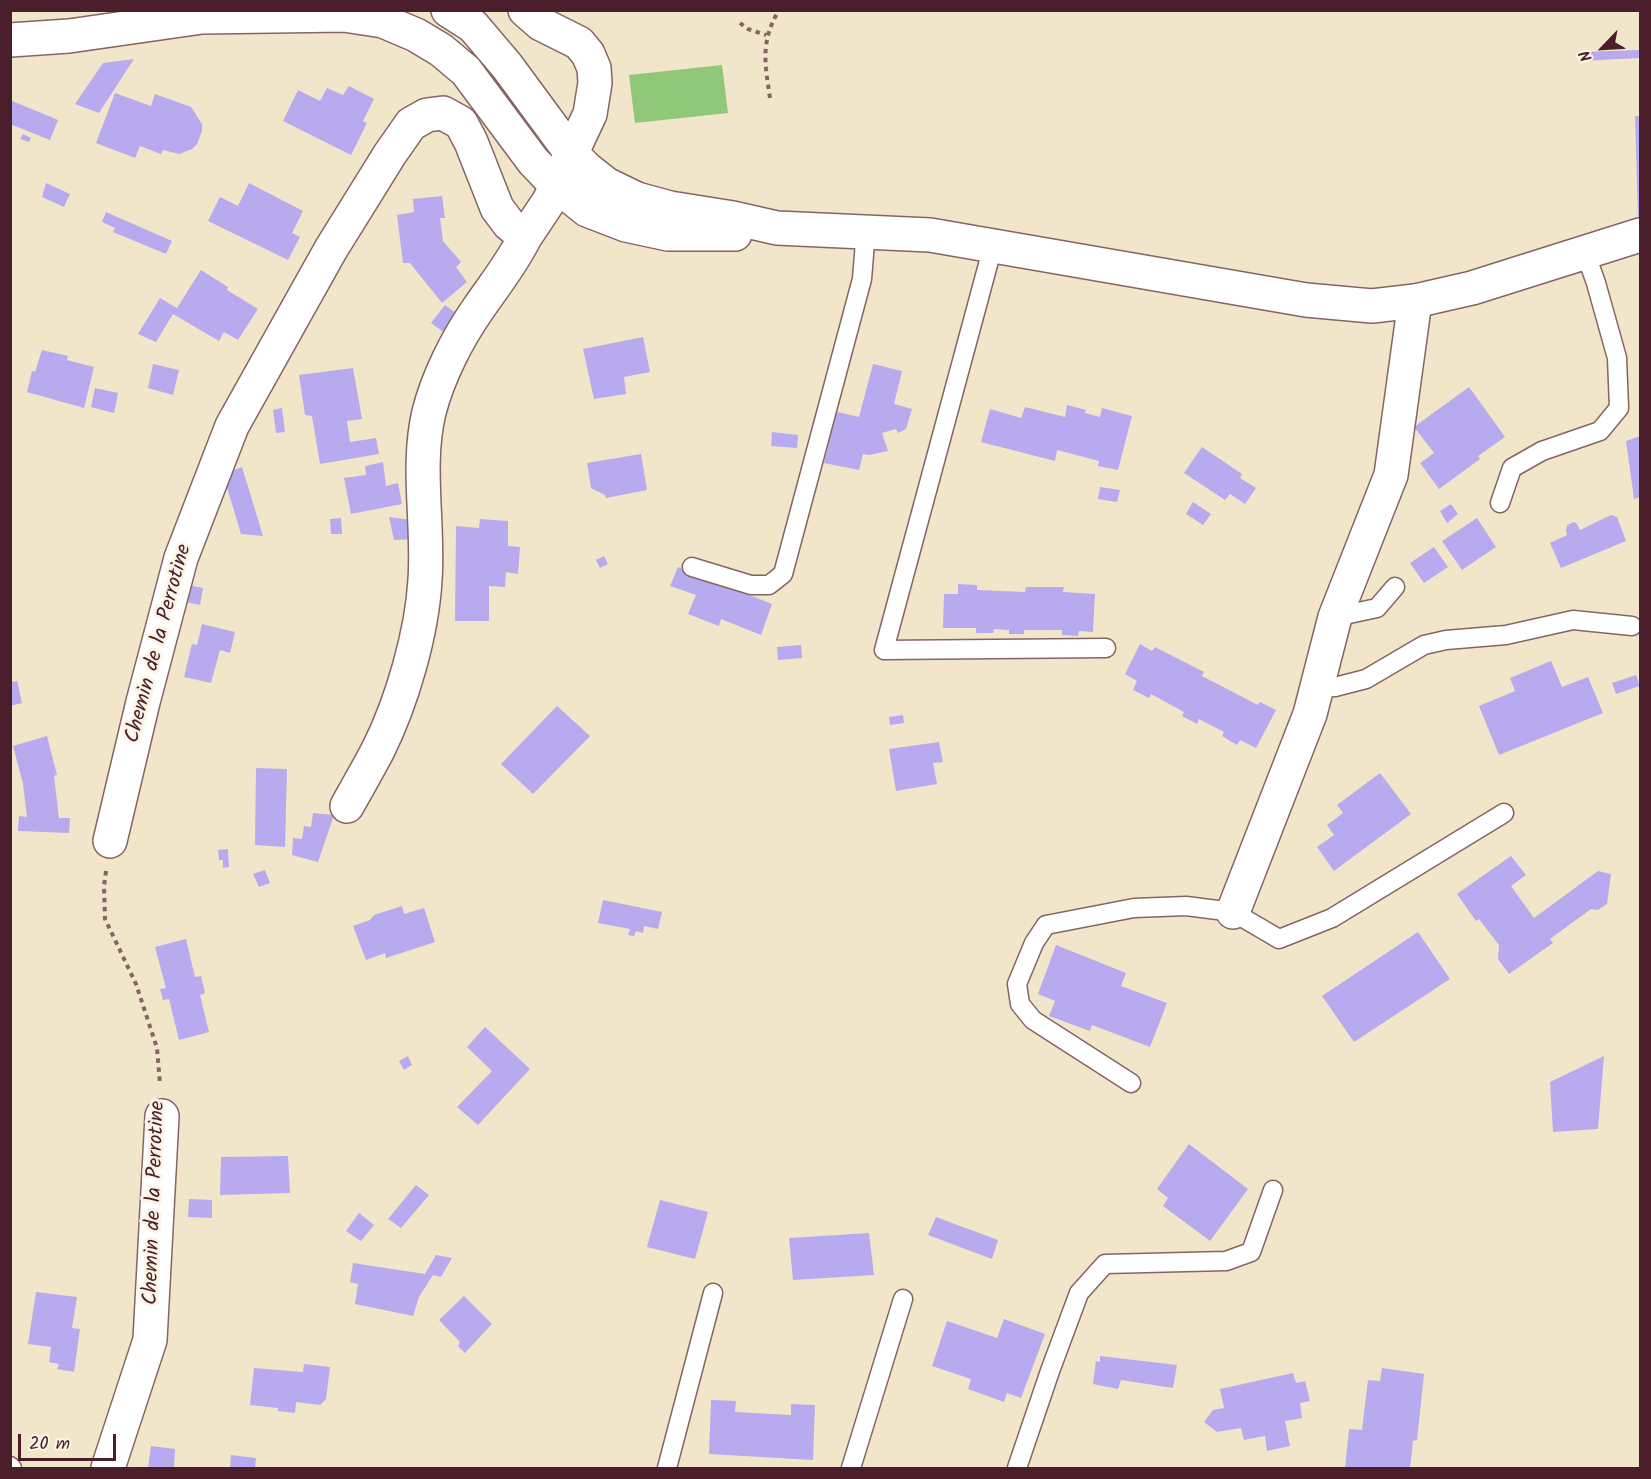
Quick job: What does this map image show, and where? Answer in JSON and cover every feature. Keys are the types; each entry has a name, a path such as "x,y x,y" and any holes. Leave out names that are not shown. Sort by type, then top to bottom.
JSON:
{"street":[{"path":"448,10 473,26 507,66 587,210 626,225 668,234 738,234 777,228 866,230 930,235 1306,300 1372,306 1415,301 1472,288 1641,235"},
{"path":"347,806 378,750 395,710 419,629 426,580 424,434 430,409 448,361 477,311 510,266 564,169 590,114 595,83 594,68 588,54 579,44 541,24 525,10"},
{"path":"10,40 69,36 216,14 344,15 383,21 416,35 441,50 466,70 533,161 564,169"},
{"name":"Chemin de la Perrotine","path":"111,841 143,702 181,558 232,426 331,249 411,124 427,115 443,113 461,123 497,208 509,224 525,237"},
{"path":"1233,912 1310,714 1335,617 1391,475 1415,301"},
{"name":"Chemin de la Perrotine","path":"108,1468 150,1341 162,1116"}],"lane":[{"path":"692,567 751,585 769,585 783,574 862,279 866,230"},
{"path":"993,246 884,650 1106,648"},
{"path":"1500,503 1512,468 1542,451 1600,431 1619,408 1617,358 1596,282 1585,252"},
{"path":"1335,617 1377,608 1395,587"},
{"path":"1317,688 1335,687 1366,679 1424,645 1446,640 1506,635 1574,620 1632,626"},
{"path":"1131,1083 1033,1020 1020,1004 1017,984 1034,943 1046,925 1134,908 1186,906 1233,912 1279,939 1332,918 1504,813"},
{"path":"1017,1468 1079,1293 1105,1264 1226,1261 1251,1252 1273,1190"},
{"path":"667,1468 713,1293"},
{"path":"851,1468 903,1299"}],"path":[{"path":"770,98 765,60 766,35 779,10"},
{"path":"740,23 748,29 766,35"},
{"name":"Chemin de la Perrotine","path":"111,841 104,886 105,919 136,984 157,1048 162,1116"}],"green space":[{"path":"722,65 728,113 635,123 629,75"}],"building":[{"path":"1640,50 1640,58 1580,61 1580,52"},
{"path":"134,59 99,113 75,104 103,63"},
{"path":"349,86 374,99 363,121 367,123 351,155 283,121 298,90 320,101 327,88 343,95"},
{"path":"115,93 151,106 155,94 191,107 202,124 197,144 192,149 179,154 163,150 161,154 140,146 135,158 96,143"},
{"path":"10,100 58,120 50,140 10,124"},
{"path":"1635,116 1640,116 1640,217 1638,218"},
{"path":"23,134 31,138 29,142 20,139"},
{"path":"46,183 70,194 64,207 42,197"},
{"path":"249,183 303,211 292,233 300,237 288,260 208,221 220,197 238,206"},
{"path":"442,196 445,218 440,218 443,241 461,262 456,267 467,282 442,303 410,263 403,263 397,215 414,212 413,199"},
{"path":"106,212 172,241 166,254 113,232 115,228 102,222"},
{"path":"201,270 228,287 227,290 258,309 238,340 224,332 219,341 173,314 156,342 138,334 160,298 177,308"},
{"path":"445,305 465,320 446,334 431,323"},
{"path":"643,337 650,372 624,377 626,394 594,399 583,349"},
{"path":"42,350 68,356 67,360 94,367 84,408 27,392 32,371 35,372"},
{"path":"153,364 179,370 173,395 148,388"},
{"path":"873,364 902,371 894,404 912,409 906,429 898,433 896,429 882,433 888,451 863,454 859,470 824,463 831,434 823,432 829,410 859,417"},
{"path":"353,368 362,419 347,421 350,442 376,438 379,454 320,464 312,416 305,415 299,375"},
{"path":"1469,387 1505,437 1478,456 1480,459 1439,489 1420,463 1434,453 1414,427"},
{"path":"95,388 118,393 114,413 91,407"},
{"path":"1067,405 1100,417 1102,408 1132,416 1118,470 1098,466 1099,461 1057,450 1055,461 981,442 990,409 1021,418 1025,407 1065,417"},
{"path":"282,408 285,432 276,433 273,410"},
{"path":"772,432 798,435 797,448 771,446"},
{"path":"1640,436 1640,497 1634,499 1626,441"},
{"path":"1202,447 1242,474 1240,478 1256,488 1245,504 1230,494 1225,500 1184,473"},
{"path":"641,454 647,490 606,498 605,495 591,488 587,463"},
{"path":"383,462 386,486 398,483 402,504 351,514 344,478 366,475 365,466"},
{"path":"242,467 263,536 241,534 223,474"},
{"path":"1100,487 1120,490 1117,502 1098,499"},
{"path":"1193,502 1211,514 1203,525 1186,514"},
{"path":"1451,504 1458,514 1447,523 1440,511"},
{"path":"1611,515 1617,517 1626,541 1561,568 1550,543 1567,535 1567,525 1574,522 1580,530"},
{"path":"389,517 413,520 418,539 394,540"},
{"path":"341,518 342,534 331,534 330,519"},
{"path":"1477,518 1496,547 1462,570 1442,541"},
{"path":"480,519 508,521 508,546 520,547 518,574 506,572 505,587 489,586 489,621 455,621 456,526 479,528"},
{"path":"1434,547 1448,567 1424,583 1410,563"},
{"path":"604,556 608,564 600,568 596,560"},
{"path":"678,567 772,604 761,635 721,619 719,626 688,614 696,595 670,586"},
{"path":"183,584 203,588 200,605 181,601"},
{"path":"958,584 977,585 977,590 1025,592 1026,587 1064,587 1063,592 1095,594 1093,632 1079,631 1078,636 1062,635 1062,630 1024,630 1024,634 1009,634 1009,630 994,629 993,633 976,633 976,628 943,628 944,594 958,594"},
{"path":"202,624 235,632 230,653 220,650 211,683 184,677 192,644 197,645"},
{"path":"1140,644 1152,651 1155,647 1204,672 1202,676 1258,705 1260,702 1276,710 1256,748 1240,740 1237,745 1222,736 1224,732 1199,719 1197,724 1182,716 1184,712 1151,694 1149,698 1133,690 1137,681 1125,674"},
{"path":"801,645 802,658 778,660 777,647"},
{"path":"1551,661 1562,687 1588,677 1603,713 1499,755 1479,706 1515,691 1510,678"},
{"path":"1636,675 1640,686 1616,694 1612,683"},
{"path":"17,681 22,703 10,706 10,682"},
{"path":"557,706 590,736 533,794 501,764"},
{"path":"903,715 904,723 890,725 889,717"},
{"path":"47,736 57,775 54,776 59,818 70,818 69,833 18,831 19,816 27,817 23,784 13,746"},
{"path":"939,742 943,762 933,763 937,784 896,791 889,749"},
{"path":"256,768 287,769 285,847 255,845"},
{"path":"1380,773 1411,814 1334,871 1317,847 1334,835 1327,825 1343,813 1337,805"},
{"path":"313,813 334,815 318,862 292,855 293,838 302,839 304,826 311,827"},
{"path":"228,849 229,867 223,868 223,860 219,860 218,850"},
{"path":"1511,856 1526,875 1511,886 1534,918 1598,871 1611,874 1607,904 1598,910 1591,909 1550,939 1553,943 1509,974 1498,959 1499,945 1479,919 1476,921 1457,894"},
{"path":"265,870 270,883 259,887 253,874"},
{"path":"603,900 662,912 658,929 644,926 643,933 636,931 634,936 628,935 630,929 598,923"},
{"path":"402,906 404,914 424,908 435,942 386,958 385,953 366,960 353,926 370,920 374,915"},
{"path":"1418,932 1450,979 1354,1042 1322,996"},
{"path":"186,939 195,977 201,976 205,993 200,995 209,1032 179,1040 169,999 163,1000 160,989 166,988 155,947"},
{"path":"1056,945 1126,973 1121,986 1167,1003 1150,1047 1092,1025 1090,1031 1049,1016 1055,1001 1038,994"},
{"path":"485,1027 530,1069 478,1125 457,1107 492,1071 467,1047"},
{"path":"408,1056 412,1065 404,1070 399,1061"},
{"path":"1604,1056 1598,1129 1553,1132 1550,1082"},
{"path":"1189,1144 1248,1189 1210,1241 1163,1206 1168,1198 1157,1189"},
{"path":"288,1156 290,1193 220,1195 221,1157"},
{"path":"416,1185 429,1195 401,1228 388,1219"},
{"path":"189,1199 212,1200 212,1218 188,1217"},
{"path":"660,1200 708,1212 695,1259 647,1247"},
{"path":"359,1213 374,1225 361,1241 346,1231"},
{"path":"936,1217 998,1240 992,1259 928,1235"},
{"path":"869,1233 874,1275 793,1280 789,1238"},
{"path":"436,1255 452,1258 441,1277 433,1275 419,1297 413,1316 355,1304 358,1284 350,1282 353,1263 425,1274"},
{"path":"36,1292 77,1297 72,1328 80,1329 74,1372 57,1369 59,1364 49,1362 51,1347 28,1344"},
{"path":"464,1296 492,1324 465,1353 458,1346 460,1342 439,1320"},
{"path":"1004,1319 1045,1334 1021,1398 1007,1393 1004,1402 968,1389 971,1379 932,1366 947,1321 997,1338"},
{"path":"1100,1356 1177,1365 1173,1388 1121,1380 1118,1389 1093,1384 1096,1361 1100,1362"},
{"path":"304,1364 330,1367 326,1399 320,1405 296,1402 295,1413 278,1411 278,1408 250,1405 254,1368 303,1372"},
{"path":"1382,1368 1424,1374 1417,1440 1413,1441 1410,1468 1345,1468 1349,1429 1362,1430 1368,1380 1380,1381"},
{"path":"1293,1373 1296,1383 1305,1381 1310,1401 1300,1403 1302,1418 1285,1421 1290,1446 1267,1451 1265,1436 1244,1440 1241,1428 1217,1432 1204,1422 1213,1410 1224,1408 1220,1389"},
{"path":"711,1400 736,1401 735,1412 791,1415 791,1404 815,1405 813,1460 709,1454"},
{"path":"151,1446 175,1449 174,1468 148,1468"},
{"path":"231,1455 256,1458 255,1468 230,1468"}]}
